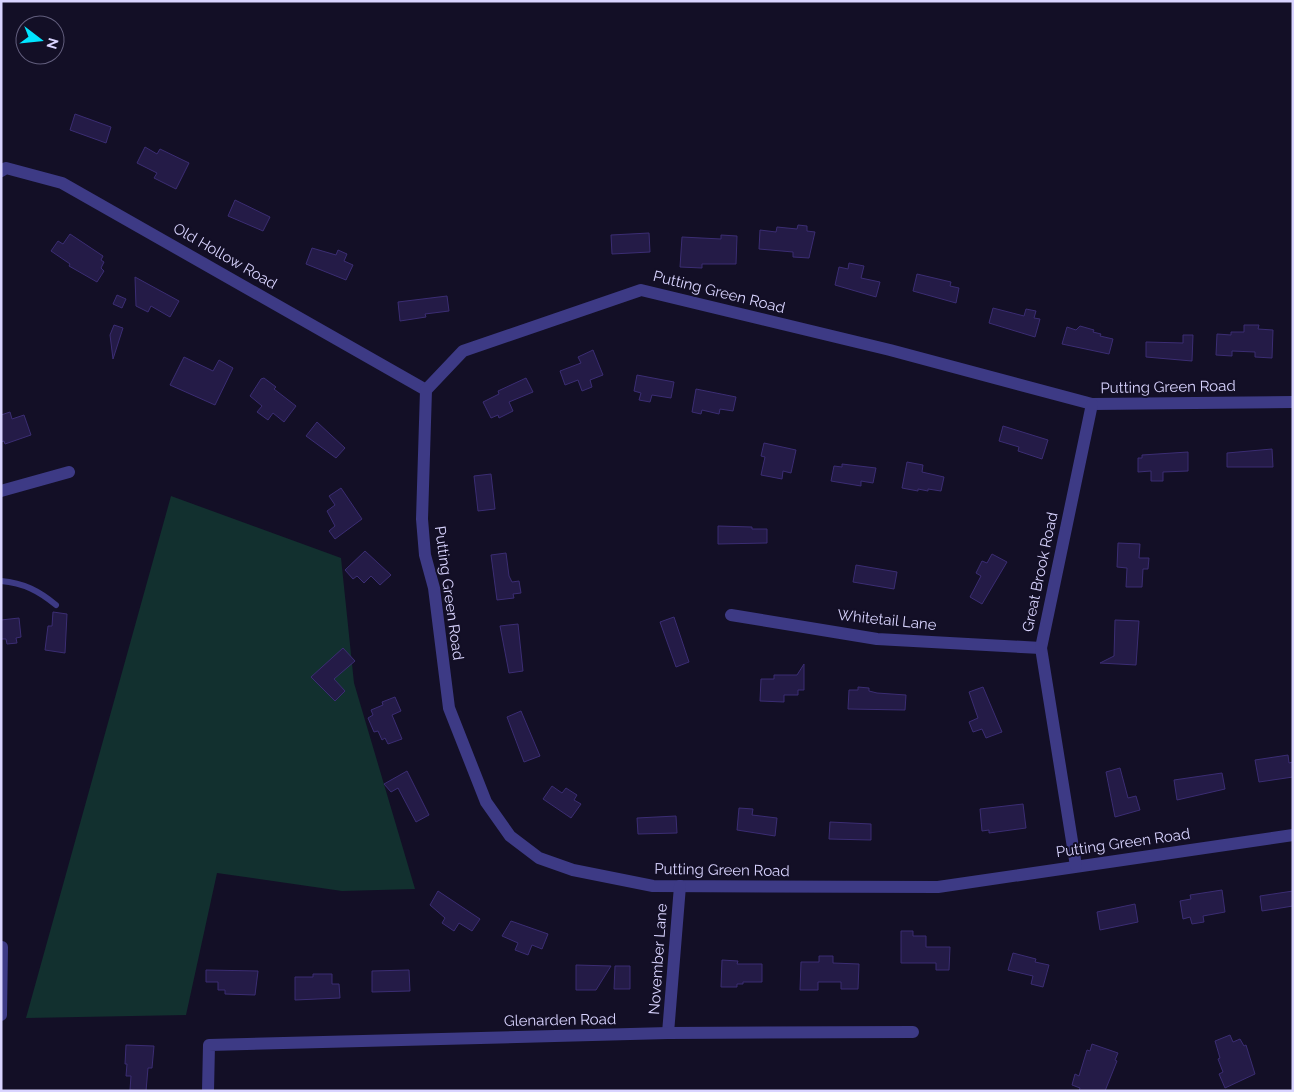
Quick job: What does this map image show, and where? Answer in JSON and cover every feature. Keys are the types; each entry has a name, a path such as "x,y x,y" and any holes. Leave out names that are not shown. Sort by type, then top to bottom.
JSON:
{"street":[{"name":"Old Hollow Road","path":"1,171 6,168 62,182 426,390"},
{"name":"Putting Green Road","path":"1293,402 1092,404 890,350 641,290 463,351 426,390 422,519 425,555 434,588 449,708 486,802 510,836 539,858 573,870 653,886 938,888 1293,835"},
{"name":"Great Brook Road","path":"1076,866 1041,648 1092,404"},
{"path":"1,491 69,472"},
{"name":"Whitetail Lane","path":"731,614 876,638 1041,648"},
{"name":"November Lane","path":"668,1034 680,886"},
{"path":"1,1015 2,947"},
{"name":"Glenarden Road","path":"208,1091 208,1045 668,1034 913,1032"}],"lane":[{"path":"1,581 24,585 38,591 56,604"}],"green space":[{"path":"171,496 341,558 354,683 415,889 342,891 217,873 186,1015 26,1018"}],"building":[{"path":"75,114 111,127 106,143 70,130"},
{"path":"145,147 157,154 160,149 189,163 176,189 154,178 157,173 137,163"},
{"path":"235,200 270,217 263,231 228,216"},
{"path":"798,225 807,226 807,231 815,232 809,258 793,257 793,252 759,249 760,230 776,232 777,227 797,229"},
{"path":"649,233 650,252 612,254 611,235"},
{"path":"70,234 103,256 101,260 104,262 101,268 104,271 97,282 69,266 70,264 51,251 58,241 63,244"},
{"path":"721,235 737,236 736,264 702,264 702,268 680,267 682,237 721,239"},
{"path":"312,248 336,255 338,250 347,254 344,261 353,265 346,280 306,264"},
{"path":"849,263 864,266 861,278 880,282 876,297 835,285 839,267 848,269"},
{"path":"917,274 951,282 950,286 959,288 956,303 913,291"},
{"path":"135,277 179,301 170,317 151,306 148,312 136,306"},
{"path":"117,295 126,299 122,308 113,304"},
{"path":"447,296 449,311 425,314 426,317 400,321 398,302"},
{"path":"993,308 1024,316 1026,309 1036,311 1034,318 1040,319 1035,337 989,323"},
{"path":"114,325 123,328 113,359 110,335"},
{"path":"1244,325 1259,325 1258,329 1273,330 1272,358 1255,357 1255,352 1232,351 1232,356 1216,355 1217,334 1231,335 1231,332 1244,332"},
{"path":"1080,326 1094,330 1093,332 1101,334 1100,336 1113,339 1109,354 1062,344 1067,327 1076,330"},
{"path":"1183,335 1193,335 1192,361 1146,357 1146,342 1183,343"},
{"path":"593,350 603,375 590,380 592,387 582,391 578,380 565,385 560,371 581,363 578,357"},
{"path":"184,357 213,371 219,360 233,368 215,405 170,385"},
{"path":"637,375 674,382 671,398 652,395 650,402 639,400 641,393 634,391"},
{"path":"264,378 276,387 274,389 296,406 284,422 273,413 268,420 257,412 262,406 250,396 261,379"},
{"path":"526,378 533,392 509,402 513,411 499,418 498,415 491,418 483,402 499,394 498,391"},
{"path":"696,389 736,397 733,411 720,409 719,414 702,410 701,414 692,412"},
{"path":"10,412 12,419 24,415 31,435 5,444 4,441 1,442 1,415"},
{"path":"317,422 345,448 336,458 306,436"},
{"path":"1003,426 1048,440 1042,459 1018,451 1019,447 999,441"},
{"path":"764,443 796,450 791,473 783,471 782,479 761,475 765,457 761,456"},
{"path":"1272,449 1273,467 1227,467 1227,453"},
{"path":"1188,452 1188,471 1163,472 1163,481 1151,481 1151,471 1138,472 1138,458 1142,458 1142,455"},
{"path":"907,462 923,465 922,472 944,477 941,491 918,489 918,491 902,488"},
{"path":"842,464 876,468 873,483 861,481 861,486 831,481 834,466 842,467"},
{"path":"491,474 495,509 478,511 474,476"},
{"path":"341,488 362,519 335,539 329,531 335,526 327,511 335,505 329,496"},
{"path":"718,526 767,529 767,543 718,544"},
{"path":"1118,543 1140,544 1139,558 1149,558 1148,569 1143,569 1142,587 1126,587 1127,568 1117,567"},
{"path":"365,551 391,575 380,585 371,576 364,583 357,576 353,579 345,570"},
{"path":"506,553 509,576 512,582 519,581 521,593 513,594 514,598 497,600 491,555"},
{"path":"992,554 1007,562 982,604 970,597 981,576 976,573 982,561 987,563"},
{"path":"856,565 897,572 894,589 853,582"},
{"path":"53,612 67,614 65,653 45,650 48,626 52,626"},
{"path":"674,617 689,662 676,667 660,622"},
{"path":"19,618 21,637 16,638 17,643 7,644 6,639 1,639 1,620"},
{"path":"1115,620 1139,621 1136,665 1100,663 1114,656"},
{"path":"518,624 523,671 509,673 500,626"},
{"path":"343,648 355,661 334,679 345,691 335,701 311,677"},
{"path":"804,664 804,690 798,690 798,695 784,695 784,702 760,701 761,679 774,679 774,675 797,675"},
{"path":"858,687 869,688 869,691 877,693 906,695 905,710 848,709 849,690 858,690"},
{"path":"983,687 1002,732 986,738 982,729 973,732 969,722 978,718 969,692"},
{"path":"395,697 401,711 392,715 402,739 388,744 385,738 382,740 378,731 374,732 368,718 373,715 371,710 383,705 382,702"},
{"path":"521,711 540,756 524,762 507,717"},
{"path":"1288,755 1289,763 1293,762 1293,777 1259,782 1255,760"},
{"path":"1120,768 1128,798 1136,796 1140,810 1115,817 1106,772"},
{"path":"407,771 429,815 416,822 398,788 391,792 384,784"},
{"path":"1222,773 1225,789 1177,800 1174,780"},
{"path":"552,786 562,793 566,788 577,795 574,800 581,804 571,818 543,799"},
{"path":"1023,804 1026,828 989,833 989,830 982,831 980,809"},
{"path":"739,808 753,809 752,815 777,818 775,836 737,830"},
{"path":"676,816 677,833 638,834 637,818"},
{"path":"830,822 871,824 871,840 829,839"},
{"path":"1222,890 1225,912 1203,916 1204,922 1192,924 1190,917 1183,919 1180,901 1191,899 1190,895"},
{"path":"438,891 480,919 472,931 459,923 454,931 442,923 445,918 430,905"},
{"path":"1293,891 1293,906 1262,911 1260,896"},
{"path":"1135,904 1138,922 1100,930 1097,912"},
{"path":"511,921 548,934 542,949 532,945 528,955 515,950 518,943 502,936"},
{"path":"901,931 913,931 913,936 926,936 926,947 950,947 949,970 936,970 936,963 901,963"},
{"path":"1013,953 1036,959 1035,962 1049,965 1043,987 1031,984 1033,976 1008,970"},
{"path":"819,956 833,956 833,963 859,964 858,989 841,989 841,982 818,982 818,990 800,990 801,962 819,962"},
{"path":"722,960 738,961 737,964 762,964 762,982 743,982 743,984 737,984 737,987 721,987"},
{"path":"576,965 611,966 596,990 576,990"},
{"path":"615,966 630,966 630,989 614,989"},
{"path":"206,970 258,971 255,995 225,994 225,990 218,990 218,982 206,982"},
{"path":"409,970 410,991 372,992 372,971"},
{"path":"313,974 332,974 332,984 339,984 340,998 295,1000 295,977 313,977"},
{"path":"1230,1035 1233,1042 1240,1039 1244,1046 1246,1045 1255,1074 1225,1088 1219,1074 1223,1072 1218,1059 1220,1058 1215,1041"},
{"path":"1092,1044 1118,1053 1115,1060 1117,1061 1105,1091 1079,1091 1080,1088 1072,1085 1075,1074 1079,1076 1087,1050 1090,1051"},
{"path":"126,1045 154,1046 152,1068 148,1068 146,1091 130,1090 131,1076 126,1076"}]}
